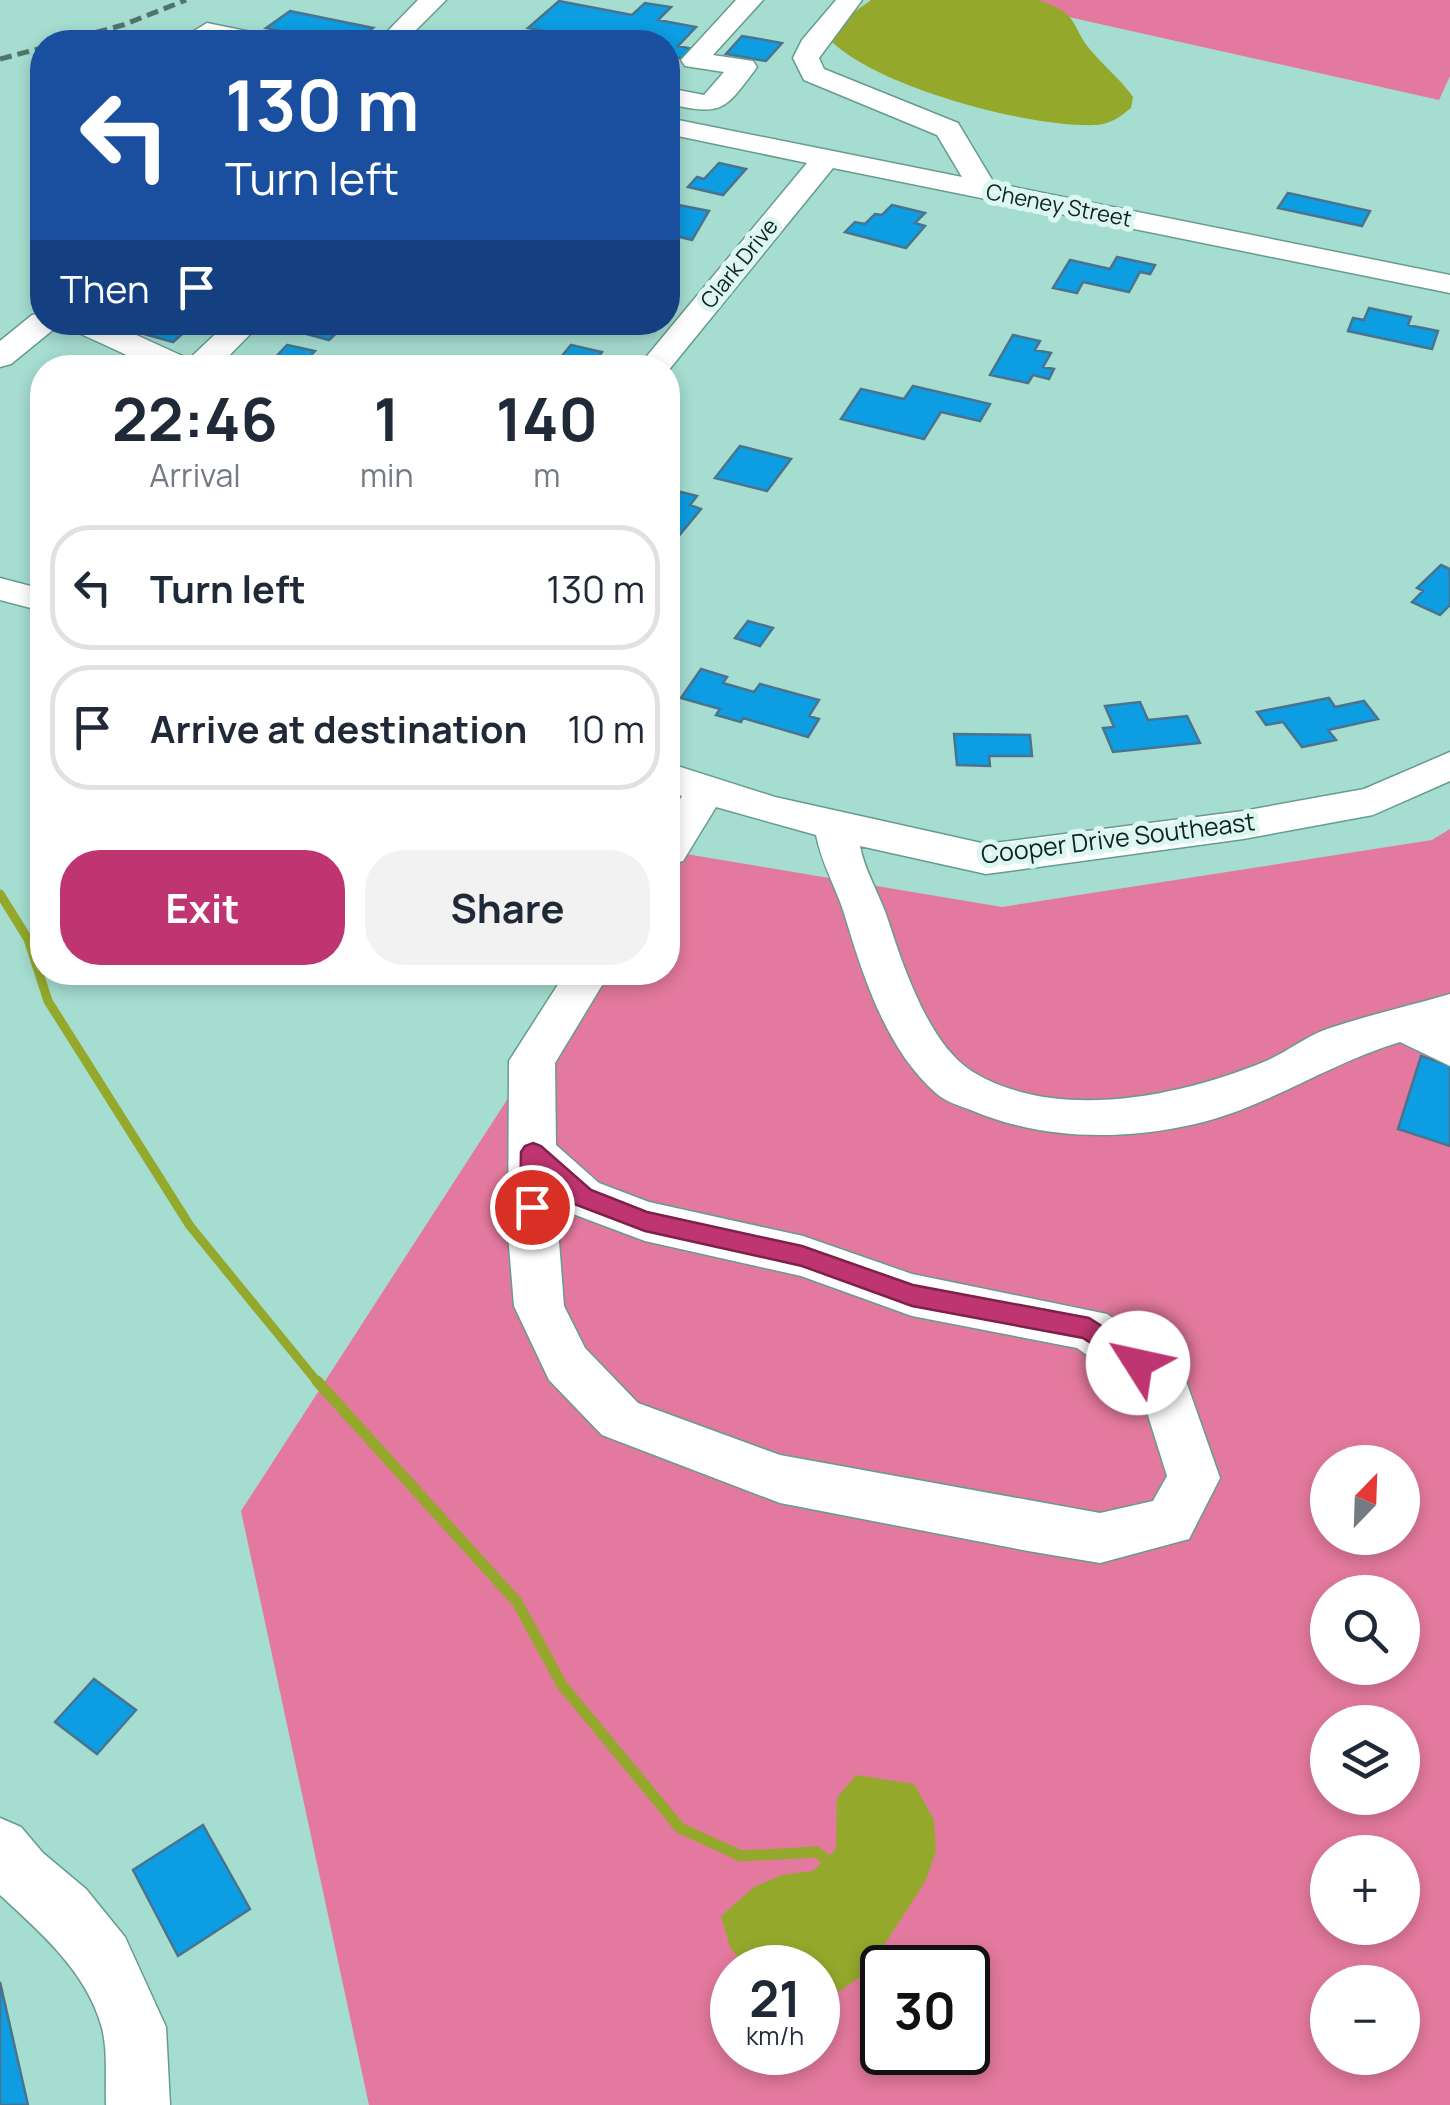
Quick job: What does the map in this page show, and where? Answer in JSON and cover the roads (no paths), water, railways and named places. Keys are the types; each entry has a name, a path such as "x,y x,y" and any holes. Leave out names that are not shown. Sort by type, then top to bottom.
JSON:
{"street":[{"path":"402,30 433,0"},
{"path":"680,124 710,104 744,67 694,60 743,0"},
{"path":"849,0 811,46 806,58 813,74 948,130 984,190"},
{"path":"680,98 710,104"},
{"name":"Cheney Street","path":"680,128 1450,284"},
{"name":"Clark Drive","path":"664,355 826,158"},
{"path":"0,357 30,333"},
{"path":"110,335 154,355"},
{"path":"212,355 233,335"},
{"path":"0,589 30,597"},
{"name":"Cooper Drive Southeast","path":"680,781 835,825 986,859 1243,825 1373,802 1450,765"},
{"path":"680,832 707,789"},
{"path":"835,825 843,867 858,890 878,954 914,1039 955,1084 1019,1111 1144,1115 1198,1106 1286,1072 1338,1043 1450,1011"},
{"path":"533,1152 582,1197 645,1222 802,1256 912,1295 1089,1329 1162,1380 1194,1478 1170,1522 1100,1538 780,1480 620,1419 566,1364 539,1306 532,1234 532,1061 581,985"},
{"path":"1403,1023 1450,1049"},
{"path":"0,1848 22,1874 64,1911 103,1959 134,2026 138,2105"}],"waterway":[{"path":"0,894 30,945"},
{"path":"43,985 48,1001 190,1226 319,1384"},
{"path":"317,1381 517,1602 562,1685 680,1828 741,1856 817,1852 825,1859"}],"railway":[{"path":"105,30 186,0"},
{"path":"0,59 30,51"}]}
